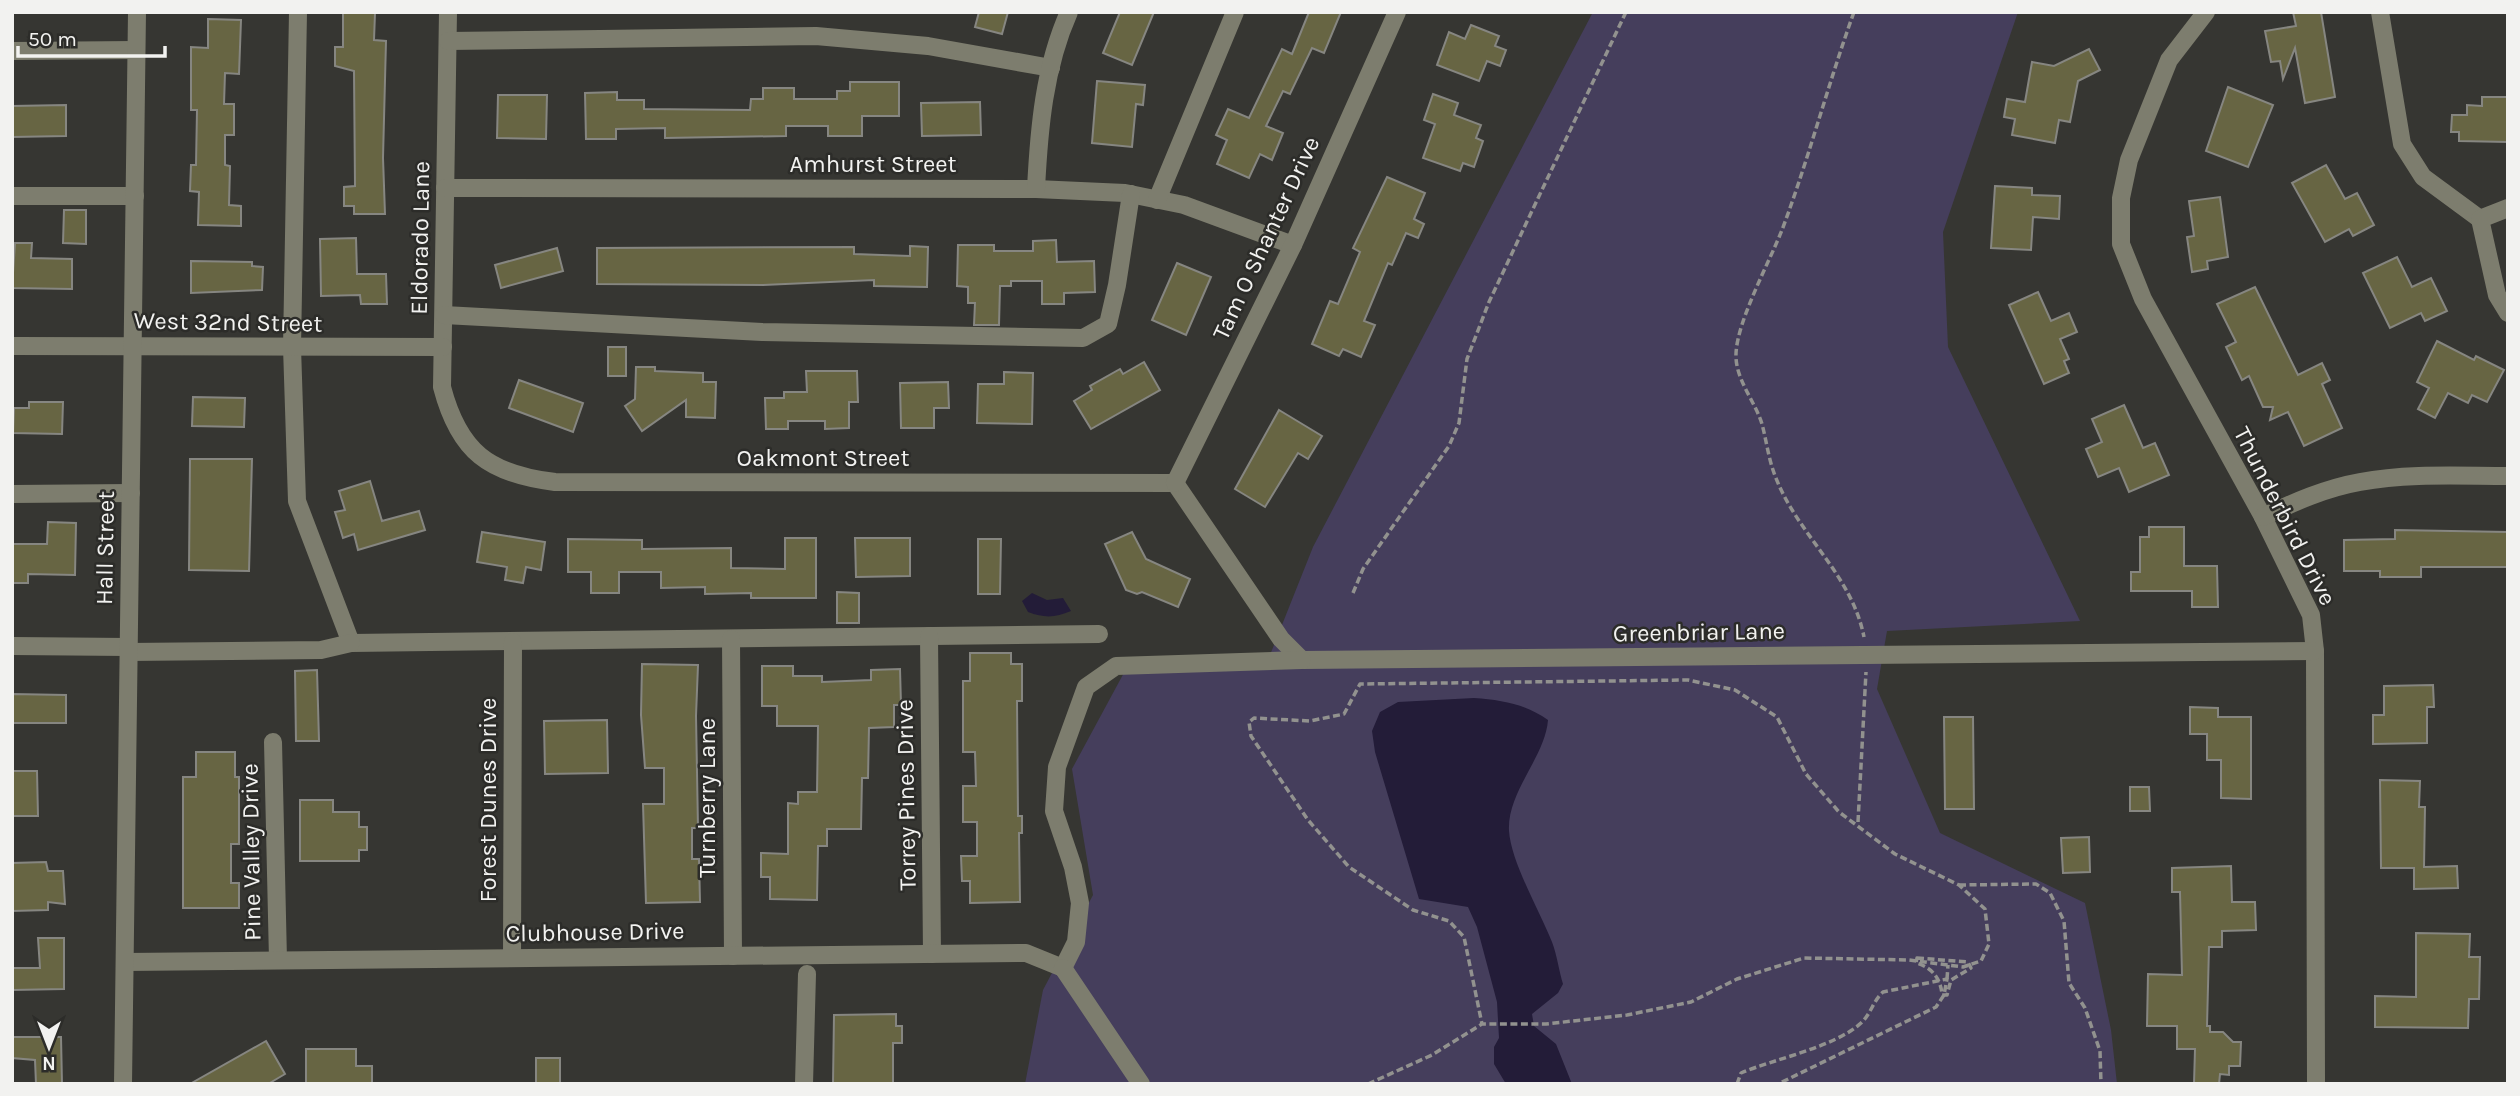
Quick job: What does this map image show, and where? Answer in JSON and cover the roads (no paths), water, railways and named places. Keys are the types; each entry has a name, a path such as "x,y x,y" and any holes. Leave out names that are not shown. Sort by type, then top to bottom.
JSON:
{"street":[{"name":"Hall Street","path":"123,1084 137,12"},
{"path":"298,12 292,347 297,501 351,643"},
{"name":"Eldorado Lane","path":"448,12 442,387 450,419 477,455"},
{"path":"1036,189 1039,129 1058,35 1069,12"},
{"path":"1157,200 1235,12"},
{"name":"Tam O Shanter Drive","path":"1175,483 1293,244 1397,12"},
{"name":"Thunderbird Drive","path":"2206,12 2169,60 2129,160 2121,198 2121,244 2143,299 2263,517 2311,615 2315,651 2316,1084"},
{"path":"2380,12 2402,144 2423,177 2480,219 2497,295 2508,313"},
{"path":"448,41 828,37 928,46 1051,68"},
{"path":"12,51 136,50"},
{"name":"Amhurst Street","path":"445,188 1036,189 1131,194 1184,205 1293,244"},
{"path":"444,315 762,332 1083,338 1108,324 1131,194"},
{"path":"12,196 135,196"},
{"path":"2480,219 2508,208"},
{"name":"West 32nd Street","path":"12,346 443,347"},
{"name":"Oakmont Street","path":"477,455 520,478 555,482 1175,483"},
{"path":"2263,517 2309,496 2361,481 2508,476"},
{"path":"1175,483 1281,639 1302,660"},
{"path":"12,494 131,493"},
{"path":"12,646 321,650 351,643 1099,634"},
{"name":"Torrey Pines Drive","path":"929,636 932,954"},
{"name":"Turnberry Lane","path":"731,639 733,956"},
{"name":"Forest Dunes Drive","path":"512,958 513,642"},
{"name":"Greenbriar Lane","path":"1063,968 1076,942 1080,903 1073,867 1054,811 1057,767 1086,687 1116,666 1302,660 2315,651"},
{"name":"Pine Valley Drive","path":"273,742 278,960"},
{"name":"Clubhouse Drive","path":"125,962 1026,953 1063,968"},
{"path":"1063,968 1141,1084"},
{"path":"804,1084 807,974"}]}
